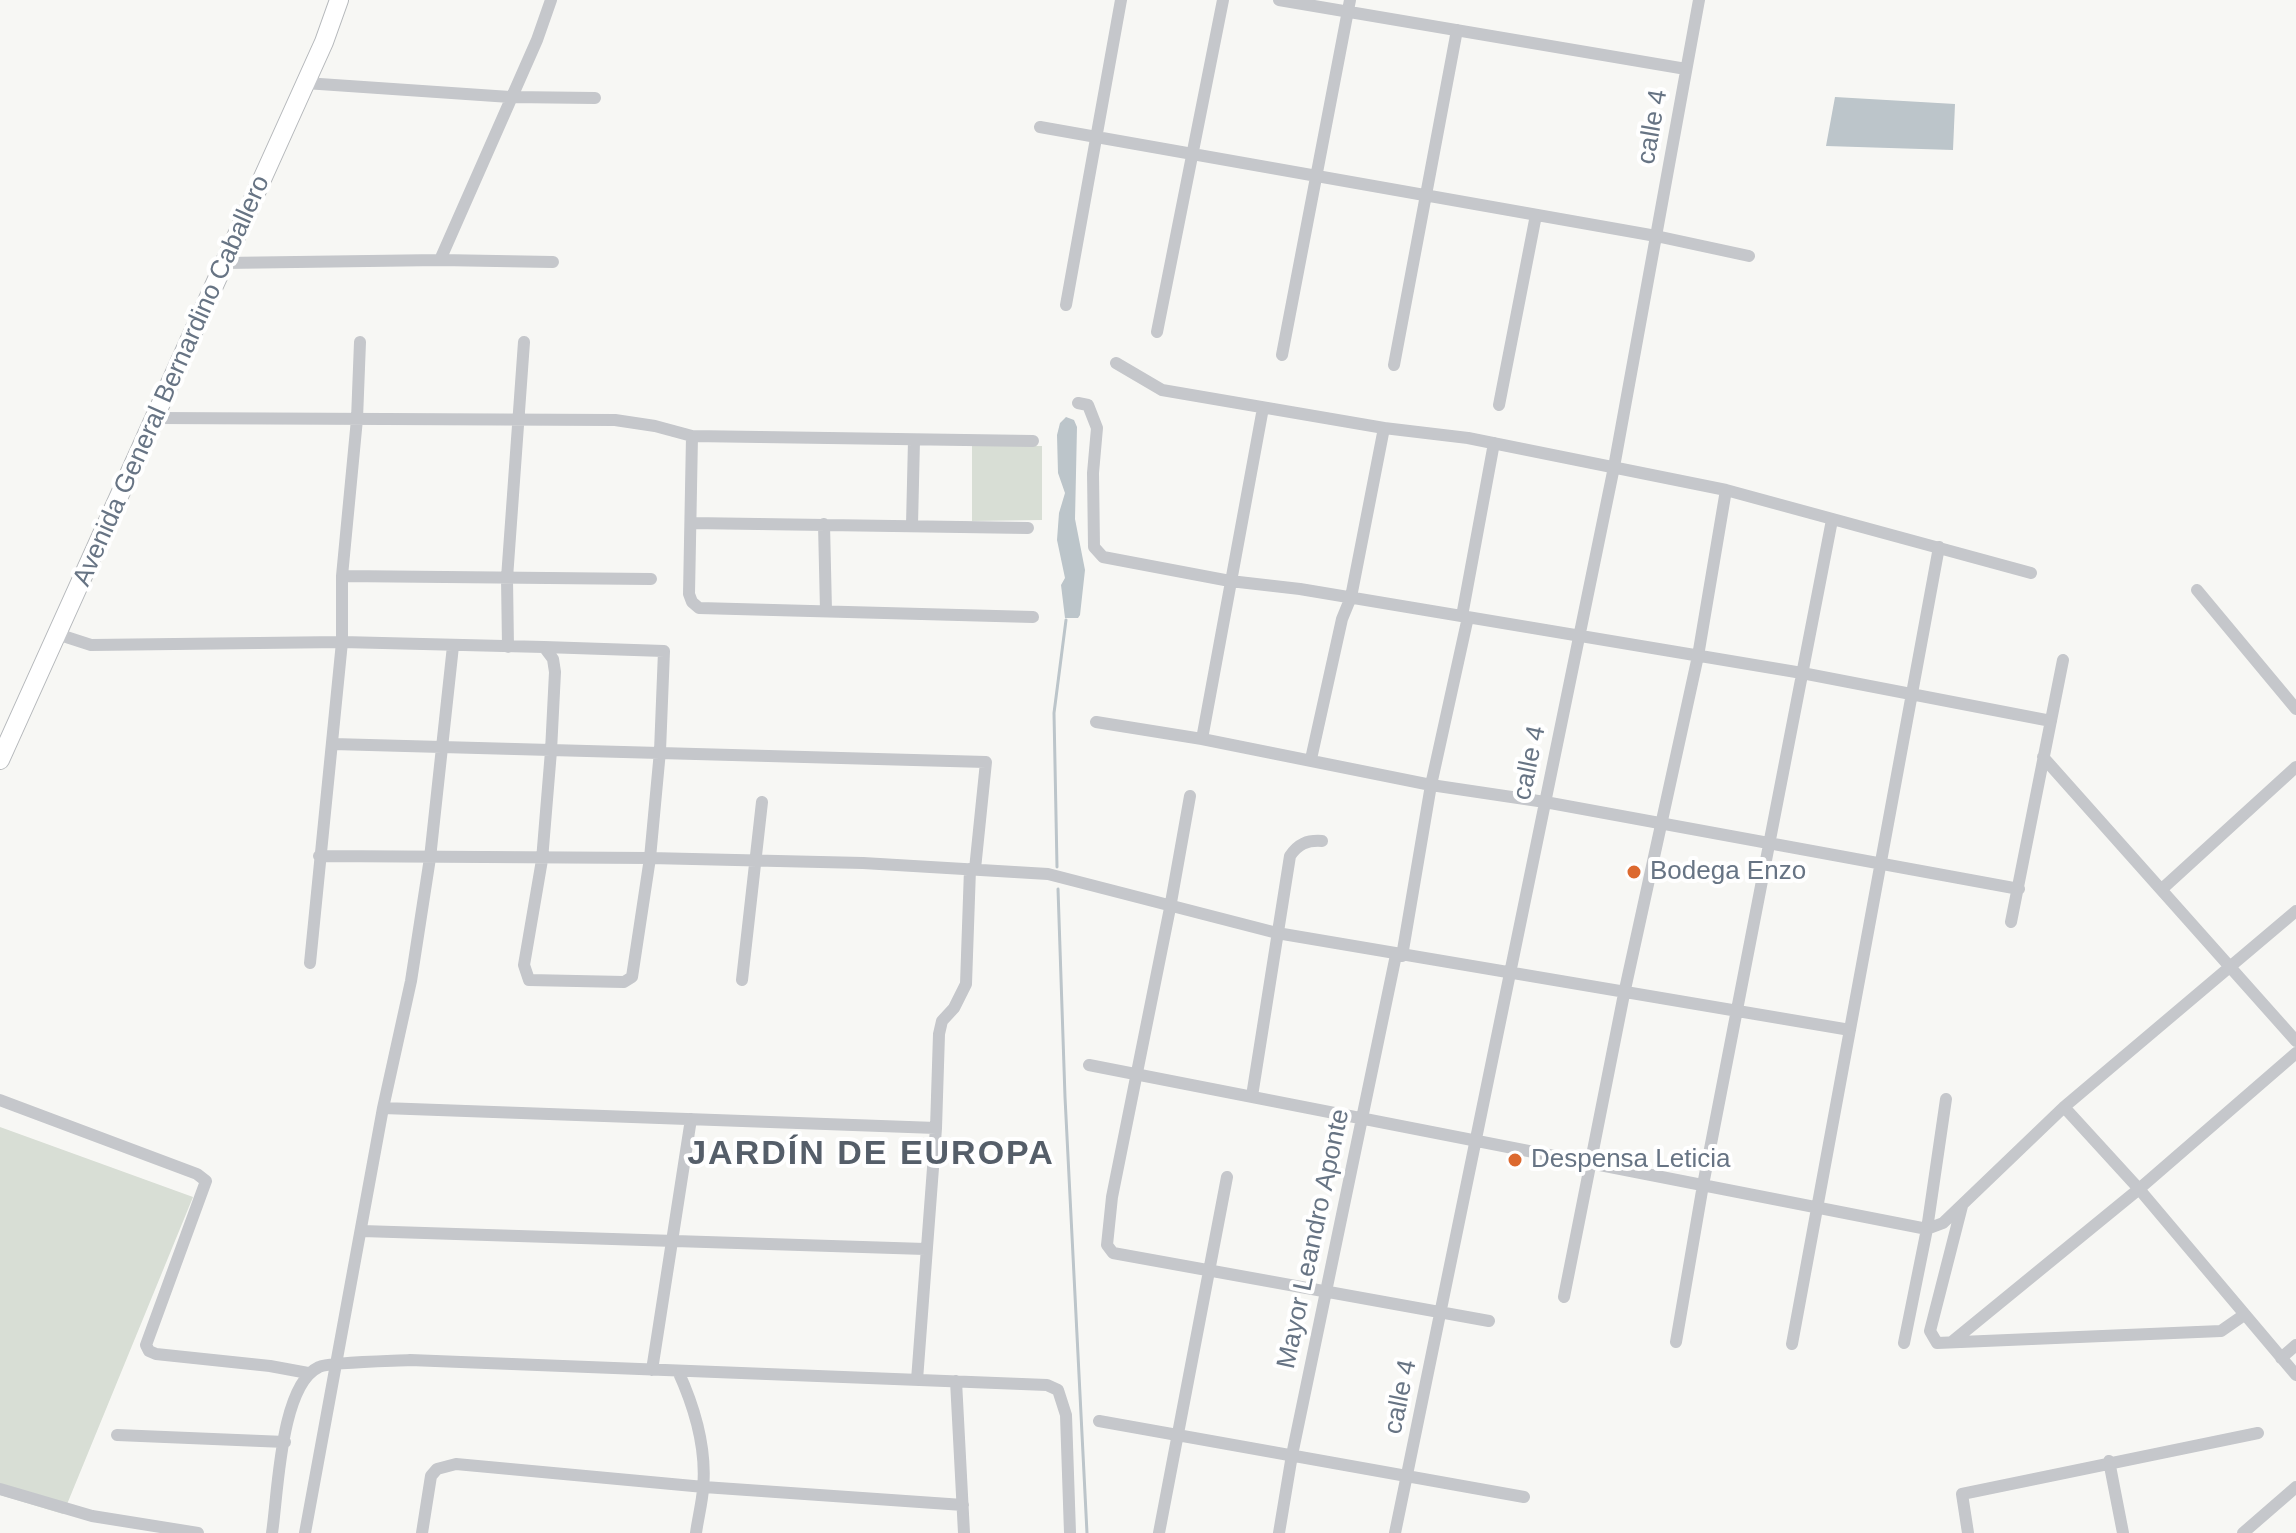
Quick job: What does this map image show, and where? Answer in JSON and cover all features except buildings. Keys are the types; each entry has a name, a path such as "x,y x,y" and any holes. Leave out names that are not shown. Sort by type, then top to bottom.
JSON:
{"highway":[{"name":"Avenida General Bernardino Caballero","path":"0,760 305,83 339,0"}],"street":[{"path":"440,260 537,40 551,0"},
{"path":"1066,305 1121,0"},
{"path":"1157,332 1223,0"},
{"path":"1279,0 1349,6 1457,30 1686,69"},
{"name":"calle 4","path":"1395,1533 1614,467 1699,0"},
{"path":"1282,355 1349,6"},
{"path":"1394,365 1457,30"},
{"path":"305,83 510,97 595,98"},
{"path":"1040,127 1656,236 1749,256"},
{"path":"1499,405 1536,215"},
{"path":"224,263 553,262"},
{"path":"310,963 342,642 342,576 357,419 360,342"},
{"path":"508,647 507,578 524,342"},
{"path":"1116,363 1162,390 1384,428 1494,443 1726,490 2031,573"},
{"path":"1078,403 1088,405 1097,428 1093,473 1094,547 1103,557 1230,581 1351,597 1802,673 2051,721"},
{"path":"1202,739 1263,408"},
{"path":"155,418 615,420 692,436 1033,441"},
{"path":"1311,759 1342,619 1351,597 1384,428"},
{"path":"692,436 689,594 699,608 1033,617"},
{"path":"912,525 914,440"},
{"name":"Mayor Leandro Aponte","path":"1279,1533 1325,1292 1399,956 1465,616 1494,443"},
{"path":"1564,1297 1624,994 1698,656 1726,490"},
{"path":"1676,1342 1703,1185 1832,520"},
{"path":"691,523 1028,528"},
{"path":"824,524 826,611"},
{"path":"1792,1344 1939,547"},
{"path":"342,576 651,579"},
{"path":"2197,590 2296,709"},
{"path":"57,634 91,645 342,642 453,646 544,647 664,651 660,751 650,858 632,977 624,982 529,980 524,965 542,860 551,751 555,672 553,659 544,647"},
{"path":"305,1533 383,1108 411,981 430,858 453,646"},
{"path":"2011,922 2063,660"},
{"path":"1096,722 2019,889"},
{"path":"333,744 986,762 973,869 966,984 954,1008 942,1021 939,1034 936,1128 917,1380"},
{"path":"2043,757 2296,1041"},
{"path":"2162,889 2296,767"},
{"path":"1190,796 1112,1197 1107,1245 1113,1253 1489,1321"},
{"path":"742,980 762,802"},
{"path":"1252,1096 1290,856 1297,846 1314,840 1322,841"},
{"path":"319,856 863,863 1048,874 1170,908 1277,933 1850,1030"},
{"path":"1089,1065 1927,1229 1943,1223 2064,1107 2296,911"},
{"path":"1953,1341 2139,1189 2296,1053"},
{"path":"1904,1343 1927,1229 1946,1099"},
{"path":"0,1100 197,1174 206,1181 146,1345 149,1351 308,1373"},
{"path":"2064,1107 2139,1189 2296,1375"},
{"path":"383,1108 936,1128"},
{"path":"652,1370 691,1119"},
{"path":"1159,1533 1227,1177"},
{"path":"1962,1206 1930,1331 1937,1343 2221,1331 2244,1315"},
{"path":"362,1231 925,1249"},
{"path":"2281,1358 2296,1345"},
{"path":"272,1533 285,1442 296,1394 308,1373 322,1365 410,1360 1047,1385 1058,1390 1066,1415 1070,1533"},
{"path":"678,1371 692,1401 701,1450 704,1487 696,1533"},
{"path":"956,1381 964,1533"},
{"path":"1099,1421 1524,1497"},
{"path":"1968,1533 1962,1494 2109,1461 2258,1433"},
{"path":"117,1435 285,1442"},
{"path":"2109,1461 2123,1533"},
{"path":"422,1533 431,1476 437,1469 456,1464 704,1487 963,1505"},
{"path":"2243,1533 2296,1487"},
{"path":"0,1489 92,1516 198,1533"}],"shaded area":[{"path":"1835,97 1955,104 1953,150 1826,146"},
{"path":"1066,417 1074,420 1077,427 1075,519 1085,570 1078,618 1065,618 1061,585 1065,578 1057,540 1059,513 1065,493 1058,473 1057,435 1060,423"},
{"path":"972,446 1042,446 1042,520 972,521"},
{"path":"0,1127 193,1197 63,1514 0,1495"}],"waterway":[{"path":"1057,867 1054,713 1066,620"},
{"path":"1058,889 1087,1533"}],"place":[{"name":"Bodega Enzo","path":"1634,872"},
{"name":"Despensa Leticia","path":"1515,1160"}],"district":[{"name":"JARDÍN DE EUROPA","path":"871,1155"}]}
